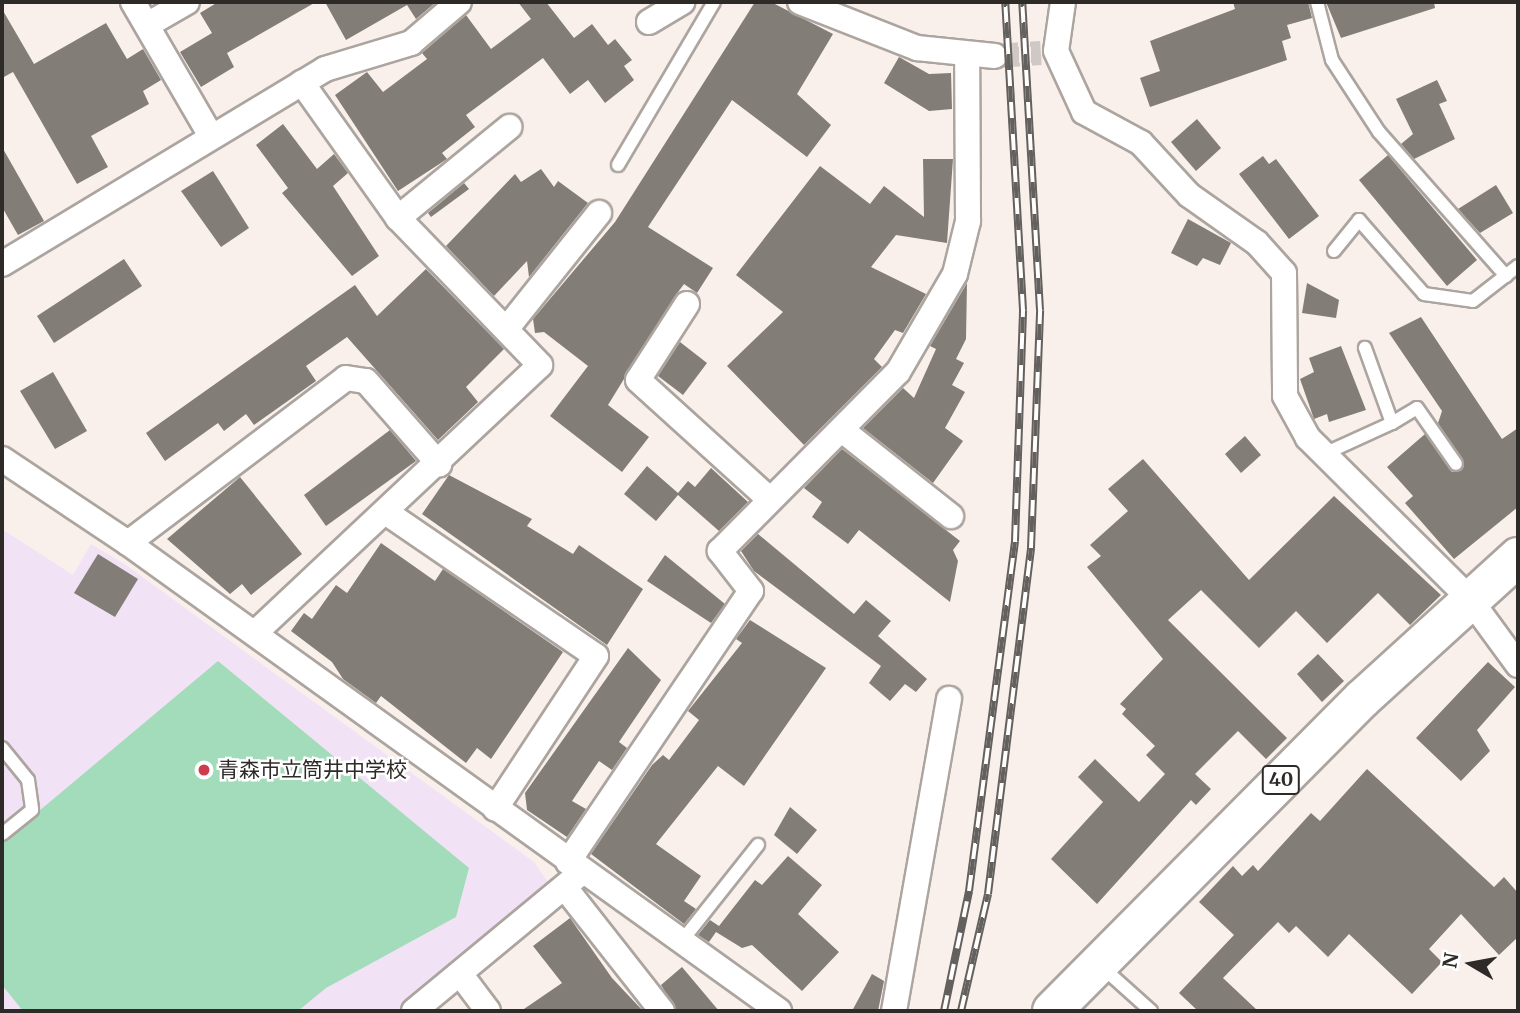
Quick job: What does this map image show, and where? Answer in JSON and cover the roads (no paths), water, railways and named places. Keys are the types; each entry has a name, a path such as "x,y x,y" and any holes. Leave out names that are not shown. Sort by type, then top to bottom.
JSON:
{"main road":[{"name":"40","path":"1052,1011 1469,598 1518,557"}],"street":[{"path":"133,2 211,136"},
{"path":"147,25 187,2"},
{"path":"2,264 211,136 344,60 398,50 458,2"},
{"path":"649,22 682,2"},
{"path":"800,2 896,41 967,57 995,55"},
{"path":"1063,2 1049,52 1084,112 1141,143 1189,195 1274,258 1288,299 1284,396 1324,454 1469,598 1518,665"},
{"path":"414,1011 461,975 572,874 751,591 720,551 767,498 842,430 898,372 955,274 968,220 967,57"},
{"path":"255,633 387,513 540,365 508,327 398,218 302,83"},
{"path":"398,218 509,127"},
{"path":"508,327 599,213"},
{"path":"687,304 638,380 767,498"},
{"path":"128,543 345,378 366,381 439,464"},
{"path":"842,430 951,516"},
{"path":"2,459 128,543 255,633 495,809 572,874 681,942 779,1011"},
{"path":"387,513 596,656 495,809"},
{"path":"894,1011 949,699"},
{"path":"572,874 662,1011"},
{"path":"461,975 488,1011"}],"lane":[{"path":"618,165 714,2"},
{"path":"1317,2 1332,60 1379,132 1506,276"},
{"path":"1334,251 1359,220 1424,294 1473,300 1518,267"},
{"path":"1365,348 1392,423"},
{"path":"1324,454 1418,408 1456,464"},
{"path":"2,748 28,780 32,810 2,834"},
{"path":"681,942 758,845"},
{"path":"1098,963 1151,1011"}],"tunnel":[{"path":"995,56 1041,53"}],"railway":[{"path":"944,1011 969,891 1015,541 1023,310 1005,2"},
{"path":"961,1011 988,894 1031,548 1040,310 1022,2"}],"place":[{"name":"青森市立筒井中学校","path":"204,770"}]}
